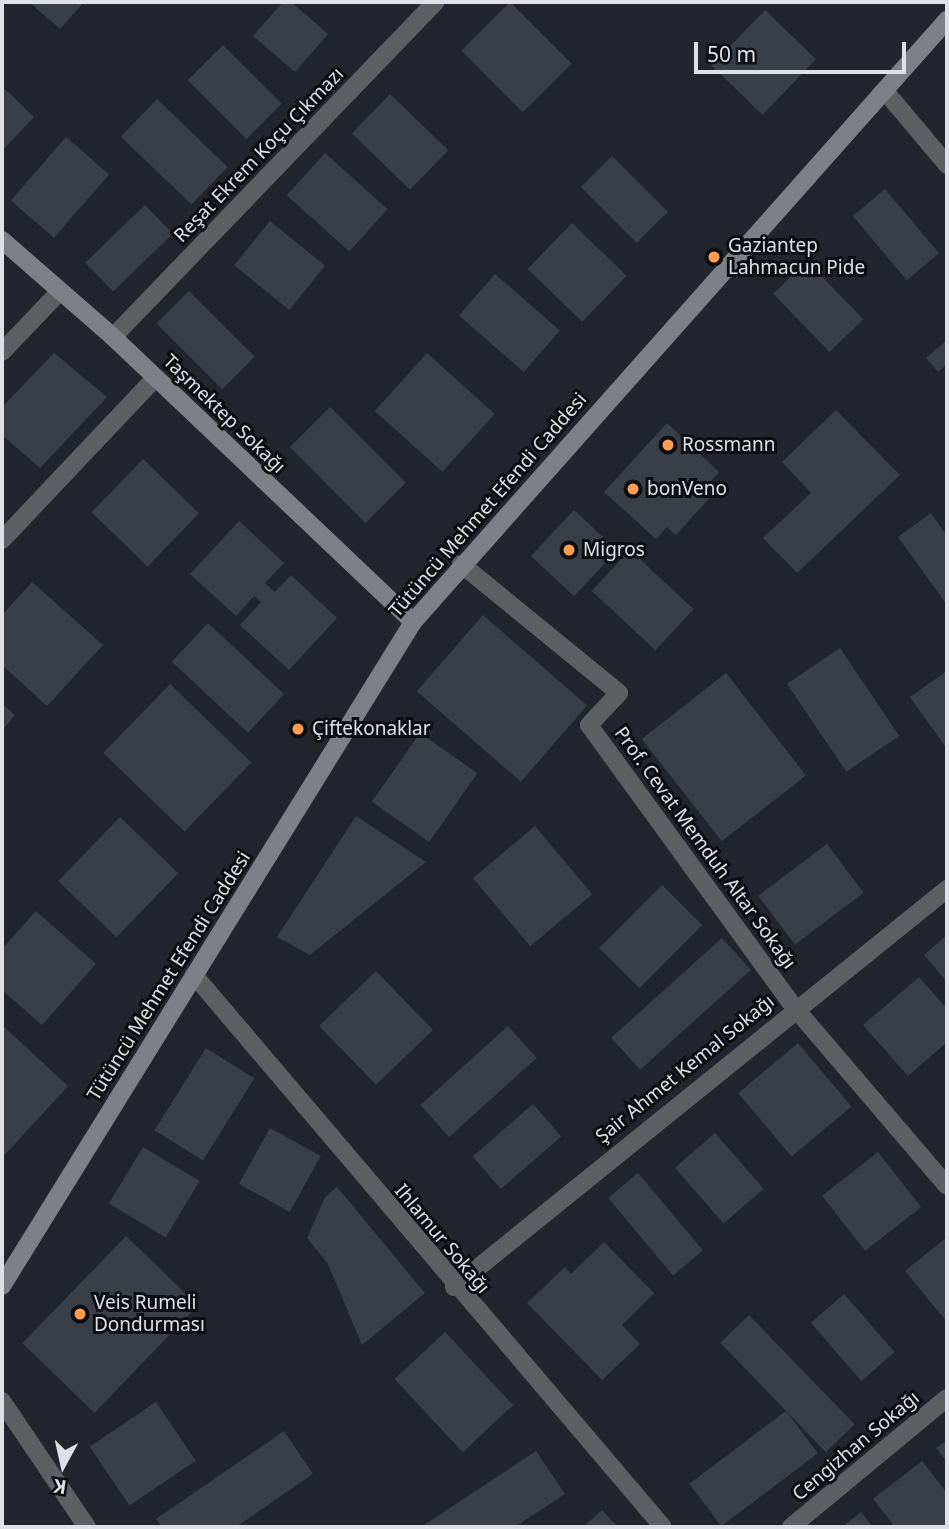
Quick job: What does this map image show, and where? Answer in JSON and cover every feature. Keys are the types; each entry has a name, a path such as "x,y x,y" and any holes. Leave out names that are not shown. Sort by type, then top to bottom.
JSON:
{"main road":[{"name":"Tütüncü Mehmet Efendi Caddesi","path":"2,1286 413,622 461,564 947,20"},
{"name":"Taşmektep Sokağı","path":"2,240 113,337 413,622"}],"street":[{"name":"Reşat Ekrem Koçu Çıkmazı","path":"113,337 435,2"},
{"path":"885,91 947,165"},
{"path":"2,352 60,292"},
{"path":"2,540 155,378"},
{"name":"Prof. Cevat Memduh Altar Sokağı","path":"461,564 619,693 589,725 794,1007 947,1186"},
{"name":"Şair Ahmet Kemal Sokağı","path":"454,1287 794,1007 947,889"},
{"name":"Ihlamur Sokağı","path":"194,975 454,1287 663,1527"},
{"name":"Cengizhan Sokağı","path":"791,1527 947,1398"},
{"path":"2,1401 87,1527"}],"building":[{"path":"29,2 84,2 60,29"},
{"path":"283,2 291,2 328,34 295,72 253,36"},
{"path":"510,2 572,64 523,112 461,51"},
{"path":"765,10 816,59 763,115 712,65"},
{"path":"223,45 282,104 246,139 188,80"},
{"path":"2,86 34,117 2,151"},
{"path":"390,94 448,150 410,190 352,134"},
{"path":"157,99 227,167 191,204 121,136"},
{"path":"66,137 109,174 54,238 11,200"},
{"path":"325,153 387,209 349,252 287,195"},
{"path":"612,156 668,212 637,243 581,187"},
{"path":"885,189 939,253 907,280 853,216"},
{"path":"145,205 173,234 113,291 85,263"},
{"path":"270,221 325,266 289,310 234,265"},
{"path":"572,223 627,276 582,322 528,269"},
{"path":"807,261 863,319 829,352 773,294"},
{"path":"495,274 560,330 524,372 459,316"},
{"path":"189,291 255,357 222,389 156,324"},
{"path":"947,340 947,364 938,372 926,358"},
{"path":"54,353 107,397 40,468 2,435 2,407"},
{"path":"427,353 495,414 442,472 375,411"},
{"path":"330,407 406,483 365,523 290,447"},
{"path":"836,410 900,475 797,573 763,538 811,493 782,462"},
{"path":"667,423 719,472 706,486 714,493 676,535 667,527 656,539 604,492"},
{"path":"143,459 199,513 148,566 92,512"},
{"path":"574,510 617,550 574,596 531,556"},
{"path":"931,513 947,536 947,605 898,537"},
{"path":"239,521 284,563 265,583 275,592 291,575 337,618 289,670 240,625 261,602 254,596 236,616 190,574"},
{"path":"630,550 694,609 655,650 592,591"},
{"path":"32,582 103,645 47,706 2,665 2,615"},
{"path":"483,615 587,706 521,782 417,691"},
{"path":"208,623 284,694 248,733 172,662"},
{"path":"840,648 899,736 846,772 787,684"},
{"path":"947,671 947,749 910,697"},
{"path":"726,673 806,775 722,841 642,739"},
{"path":"170,684 251,762 185,832 103,753"},
{"path":"2,704 15,715 2,731"},
{"path":"420,733 477,773 429,842 372,802"},
{"path":"356,816 426,862 310,955 277,937"},
{"path":"120,817 178,873 116,937 58,881"},
{"path":"535,826 592,894 530,946 473,878"},
{"path":"827,844 864,893 795,944 758,896"},
{"path":"662,885 702,925 639,988 599,948"},
{"path":"36,911 96,964 42,1025 2,990 2,949"},
{"path":"947,935 947,982 924,955"},
{"path":"722,938 751,970 640,1070 611,1038"},
{"path":"376,971 433,1030 376,1085 319,1026"},
{"path":"919,977 947,1009 947,1042 908,1076 863,1025"},
{"path":"2,1025 68,1086 2,1158"},
{"path":"508,1026 537,1058 449,1137 420,1105"},
{"path":"798,1043 851,1107 792,1157 738,1093"},
{"path":"206,1048 254,1078 203,1160 155,1130"},
{"path":"533,1104 561,1136 501,1189 473,1156"},
{"path":"270,1128 321,1156 290,1212 239,1184"},
{"path":"715,1133 764,1189 724,1224 675,1168"},
{"path":"143,1147 200,1181 166,1238 109,1204"},
{"path":"878,1152 921,1207 865,1251 822,1196"},
{"path":"638,1173 703,1250 673,1275 608,1198"},
{"path":"337,1187 425,1293 362,1345 328,1264 307,1238 325,1197"},
{"path":"126,1236 198,1305 94,1413 22,1343"},
{"path":"947,1237 947,1322 905,1271"},
{"path":"604,1242 654,1293 622,1325 640,1344 602,1380 527,1303 565,1267 571,1274"},
{"path":"844,1294 895,1352 861,1381 811,1323"},
{"path":"749,1315 855,1424 826,1452 720,1343"},
{"path":"445,1332 513,1405 463,1452 395,1379"},
{"path":"156,1402 196,1461 129,1506 90,1447"},
{"path":"786,1411 818,1453 721,1526 689,1484"},
{"path":"284,1431 313,1474 236,1527 162,1527 156,1519"},
{"path":"947,1440 947,1462 936,1448"},
{"path":"536,1451 565,1494 515,1527 421,1527"},
{"path":"922,1461 947,1493 947,1527 895,1527 873,1499"},
{"path":"602,1510 618,1527 583,1527"},
{"path":"861,1512 873,1527 842,1527"}],"place":[{"name":"Gaziantep Lahmacun Pide","path":"714,257"},
{"name":"Rossmann","path":"668,445"},
{"name":"bonVeno","path":"633,489"},
{"name":"Migros","path":"569,550"},
{"name":"Çiftekonaklar","path":"298,729"},
{"name":"Veis Rumeli Dondurması","path":"80,1314"}]}
